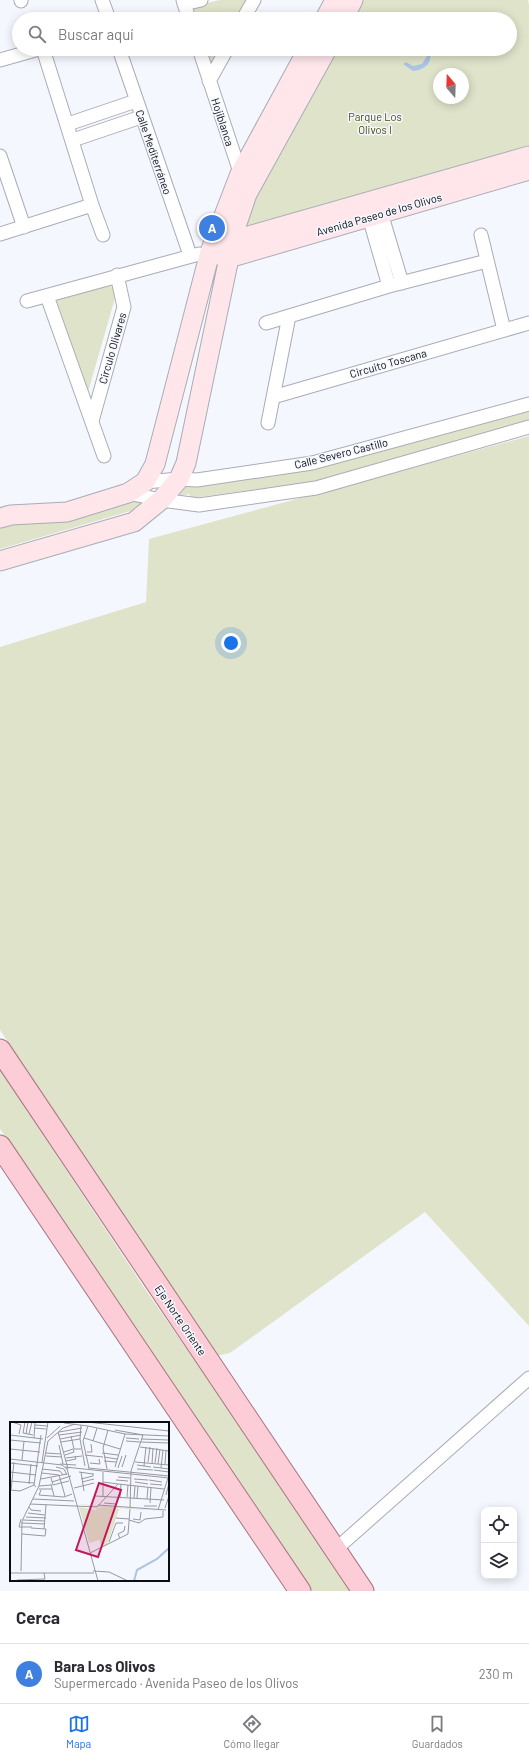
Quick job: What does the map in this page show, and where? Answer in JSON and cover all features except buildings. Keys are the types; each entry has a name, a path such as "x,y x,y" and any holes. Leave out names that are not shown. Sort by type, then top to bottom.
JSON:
{"main road":[{"name":"Eje Norte Oriente","path":"0,1050 363,1591"},
{"path":"0,1146 300,1591"}],"street":[{"path":"102,0 106,12"},
{"path":"187,12 183,2 201,0"},
{"path":"247,12 254,0"},
{"path":"329,12 335,0"},
{"path":"347,12 353,0"},
{"path":"0,60 14,56"},
{"path":"45,56 68,124 92,205 103,235"},
{"name":"Calle Mediterráneo","path":"121,56 141,117 189,252"},
{"name":"Hojiblanca","path":"201,56 247,194"},
{"path":"209,81 223,56"},
{"path":"145,482 155,464 221,248 240,174 304,56"},
{"path":"0,561 134,522 161,500 179,479 186,464 221,248 247,194 323,56"},
{"path":"68,124 136,101"},
{"path":"73,140 141,117"},
{"path":"0,156 24,227"},
{"name":"Avenida Paseo de los Olivos","path":"221,248 529,156"},
{"name":"Avenida Paseo de los Olivos","path":"221,248 375,215 529,170"},
{"path":"0,234 92,205"},
{"path":"375,215 396,285"},
{"path":"481,235 504,330"},
{"path":"27,301 166,262 189,252 221,248"},
{"path":"266,323 487,260"},
{"name":"Circulo Olivares","path":"92,421 124,307 117,275"},
{"path":"48,296 104,456"},
{"path":"268,423 289,316"},
{"name":"Circuito Toscana","path":"273,397 529,323"},
{"name":"Calle Severo Castillo","path":"0,518 11,515 67,512 128,493 145,482 179,479 197,480 312,463 529,404"},
{"name":"Calle Severo Castillo","path":"128,493 161,500 199,505 316,488 529,427"},
{"path":"335,1550 529,1378"}],"green space":[{"path":"220,0 250,0 243,12 192,12 190,7"},
{"name":"Parque Los Olivos I","path":"364,0 528,0 529,149 243,231 256,195 333,56 517,56 517,12 357,12"},
{"path":"206,56 218,56 210,70"},
{"path":"110,285 113,289 115,298 88,392 56,299"},
{"path":"529,405 529,422 321,481 191,498 189,494 0,549 0,526 128,498 130,503 186,487 185,484 320,465"},
{"path":"529,436 529,1326 425,1212 230,1353 216,1356 0,1030 0,647 146,602 149,539"},
{"path":"0,1070 147,1292 271,1470 352,1591 312,1591 0,1129"}],"water":[{"path":"427,56 430,56 430,61 422,69 413,71 403,64 406,62 413,66 422,64"}],"place":[{"name":"Bara Los Olivos","path":"212,228"}]}
